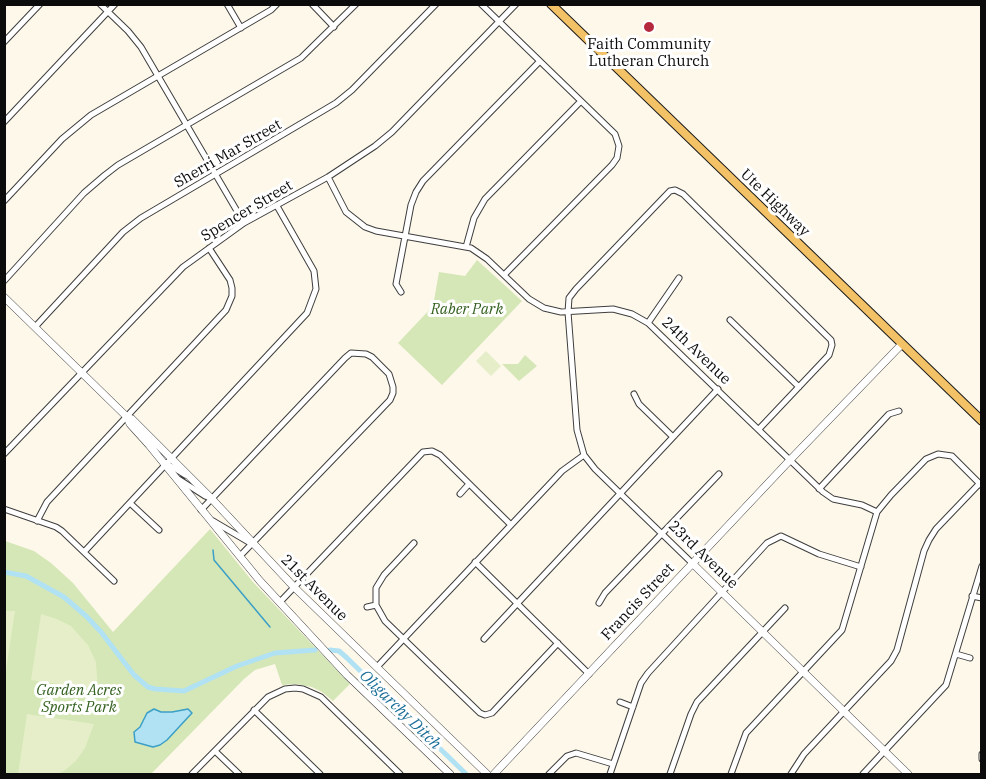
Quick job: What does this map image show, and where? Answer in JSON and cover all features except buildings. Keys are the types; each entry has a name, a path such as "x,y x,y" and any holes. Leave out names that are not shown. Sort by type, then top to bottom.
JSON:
{"main road":[{"name":"Ute Highway","path":"551,4 981,421"}],"street":[{"path":"4,42 40,4"},
{"path":"100,4 141,46 244,223"},
{"path":"4,122 115,4"},
{"path":"227,4 241,28"},
{"path":"4,201 76,126 91,115 241,28 277,4"},
{"path":"312,4 334,27"},
{"path":"4,281 84,194 105,175 301,58 356,4"},
{"name":"Sherri Mar Street","path":"35,327 123,232 141,218 336,103 352,90 436,4"},
{"path":"481,4 615,134 619,146 612,165 504,275"},
{"name":"Spencer Street","path":"4,454 183,267 244,223 328,177 375,146 392,132 516,4"},
{"path":"401,292 396,284 411,205 423,181 539,62"},
{"path":"466,247 474,218 485,199 580,102"},
{"name":"24th Avenue","path":"328,177 346,212 355,220 376,231 466,247 479,252 536,304 552,311 613,309 632,314 648,323 819,489 833,499 862,505 877,512"},
{"path":"568,312 569,298 576,289 675,187 835,345 829,355 759,429"},
{"path":"84,552 301,321 312,304 316,289 314,271 277,206"},
{"path":"37,520 47,502 221,315 230,302 232,288 230,280 209,248"},
{"path":"648,323 680,278"},
{"name":"21st Avenue","path":"4,297 126,417 149,445 167,462 192,478 294,587 487,774"},
{"name":"23rd Avenue","path":"568,312 577,429 584,454 595,469 908,774"},
{"path":"730,320 799,387"},
{"name":"Francis Street","path":"494,774 902,344"},
{"path":"240,556 253,544 390,400 393,387 389,374 372,357 358,349 345,358 212,498 203,512 220,526 253,544"},
{"path":"393,387 401,387"},
{"path":"484,639 718,389"},
{"path":"634,394 639,404 673,437"},
{"path":"819,489 889,414 898,411"},
{"name":"21st Avenue","path":"126,417 132,419 167,462 171,474 280,602 347,675 450,774"},
{"path":"280,602 428,447 440,455 511,525"},
{"path":"376,667 562,471 584,454"},
{"path":"731,774 746,733 842,630 877,512 926,459 939,454 952,456 980,485 929,540 897,650 891,661 804,754 791,774"},
{"path":"171,474 205,496 212,498"},
{"path":"599,603 605,593 719,474"},
{"path":"460,494 469,484"},
{"path":"130,503 159,530"},
{"path":"4,509 56,526 114,581"},
{"path":"610,774 641,683 767,543 780,536 819,554 861,567"},
{"path":"414,543 384,575 376,588 376,605 385,621 485,718 558,643"},
{"path":"475,562 589,674"},
{"path":"862,774 946,685 957,654 981,566"},
{"path":"972,596 981,598"},
{"path":"367,607 376,605"},
{"path":"670,774 693,708 785,608"},
{"path":"957,654 970,658"},
{"path":"192,774 274,693 295,688 321,697 400,774"},
{"path":"620,702 633,707"},
{"path":"255,710 320,774"},
{"path":"215,751 239,774"},
{"path":"549,774 567,756 576,753 614,764"},
{"path":"981,753 981,759"}],"green space":[{"name":"Raber Park","path":"477,260 522,301 442,385 398,343 433,306 439,272 465,276"},
{"path":"486,351 501,366 491,376 476,361"},
{"path":"525,355 537,366 519,381 502,364 518,364"},
{"name":"Garden Acres Sports Park","path":"210,529 253,582 350,684 333,701 312,687 296,684 282,685 275,664 255,670 244,679 151,774 5,774 5,541 34,551 51,563 73,583 113,632"},
{"path":"5,611 15,611 4,677"},
{"path":"41,614 71,626 88,645 96,662 98,690 31,680"},
{"path":"27,714 94,724 85,748 76,761 64,771 57,774 18,774"}],"water":[{"path":"154,709 161,712 172,712 188,709 192,713 160,745 153,747 135,742 134,732 140,727 147,713"}],"waterway":[{"name":"Oligarchy Ditch","path":"213,550 214,560 270,627"},
{"name":"Oligarchy Ditch","path":"4,572 26,576 64,597 101,632 134,675 148,687 155,689 184,691 237,666 275,653 315,650"},
{"name":"Oligarchy Ditch","path":"330,650 339,651 347,658 466,774"}],"place":[{"name":"Faith Community Lutheran Church","path":"649,27"}]}
